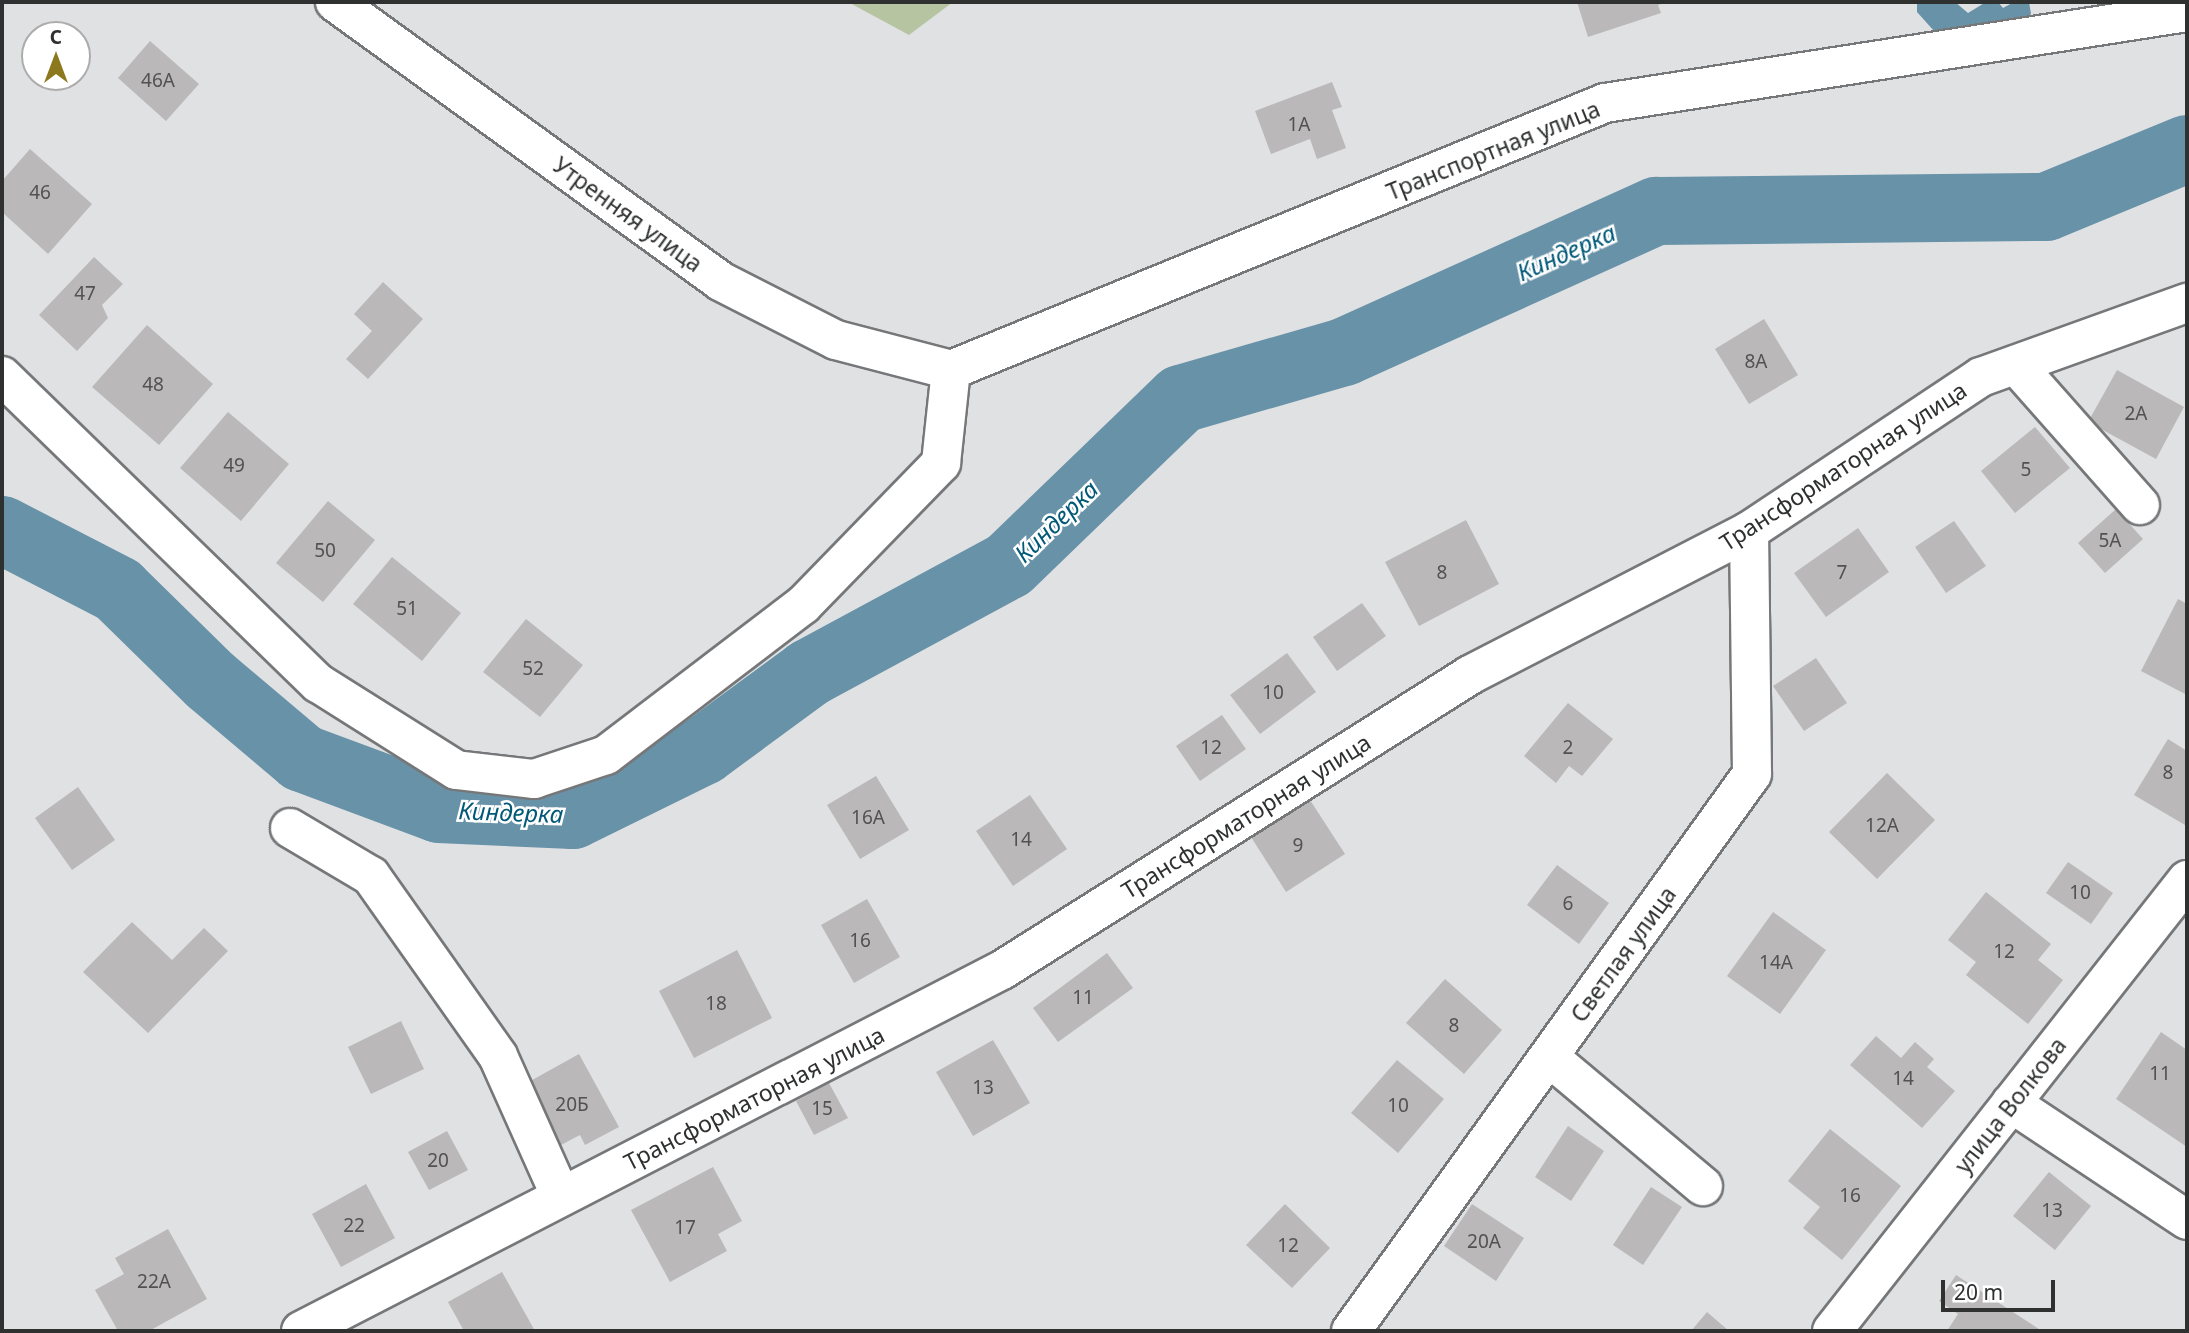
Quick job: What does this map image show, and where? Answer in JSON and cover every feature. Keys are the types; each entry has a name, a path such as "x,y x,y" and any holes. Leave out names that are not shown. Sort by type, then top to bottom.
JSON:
{"street":[{"name":"Утренняя улица","path":"335,2 720,281 836,340 951,370"},
{"name":"Транспортная улица","path":"951,370 1605,103 2187,12"},
{"name":"Трансформаторная улица","path":"301,1331 1002,970 1471,675 1749,531 1981,377 2187,303"},
{"path":"2016,365 2140,505"},
{"path":"2,376 318,683 456,770 534,779 606,755 803,606 941,463 951,370"},
{"name":"Светлая улица","path":"1356,1330 1752,774 1749,531"},
{"path":"290,828 371,876 498,1056 561,1197"},
{"name":"улица Волкова","path":"1832,1331 2187,880"},
{"path":"1549,1057 1703,1186"},
{"path":"2011,1102 2187,1220"}],"green space":[{"path":"848,2 953,2 909,35"}],"water":[{"path":"1917,2 1955,2 1968,13 1986,2 1998,2 2003,8 2014,2 2029,2 2031,14 2020,25 1935,32 1917,12"}],"building":[{"path":"1577,2 1667,2 1658,5 1661,13 1588,37"},
{"path":"150,41 199,84 166,121 118,78"},
{"path":"1332,82 1342,107 1332,110 1346,148 1317,159 1310,139 1271,154 1255,111"},
{"path":"30,149 92,204 48,254 2,212 2,181"},
{"path":"94,257 123,284 102,305 108,318 77,351 39,315"},
{"path":"383,282 423,319 368,379 346,359 372,331 354,314"},
{"path":"1764,319 1798,375 1749,404 1715,349"},
{"path":"147,325 213,384 159,445 92,387"},
{"path":"2117,370 2184,407 2156,459 2088,422"},
{"path":"228,412 289,464 241,521 180,468"},
{"path":"2035,427 2070,468 2015,513 1981,471"},
{"path":"328,501 375,540 323,602 276,563"},
{"path":"2116,509 2143,539 2105,573 2078,543"},
{"path":"1466,520 1499,584 1419,626 1385,562"},
{"path":"1954,521 1986,566 1946,593 1915,547"},
{"path":"1858,528 1889,572 1826,617 1794,573"},
{"path":"392,557 461,613 422,661 353,604"},
{"path":"2178,599 2187,604 2187,695 2141,671"},
{"path":"1362,603 1386,636 1337,671 1313,637"},
{"path":"526,619 583,665 540,717 483,672"},
{"path":"1287,653 1316,692 1260,734 1230,695"},
{"path":"1816,658 1847,703 1804,731 1773,686"},
{"path":"1568,703 1613,739 1582,776 1569,766 1556,783 1524,756"},
{"path":"1222,715 1246,749 1200,781 1176,746"},
{"path":"2168,739 2187,751 2185,825 2134,795"},
{"path":"1887,773 1935,820 1877,879 1829,832"},
{"path":"876,776 909,830 860,859 827,805"},
{"path":"78,787 115,840 72,870 35,818"},
{"path":"1030,795 1067,849 1013,886 976,831"},
{"path":"1310,800 1345,854 1286,892 1251,837"},
{"path":"2068,862 2113,893 2091,924 2046,893"},
{"path":"1557,865 1609,903 1579,944 1527,905"},
{"path":"1986,892 2051,944 2038,960 2063,980 2028,1024 1966,975 1976,962 1948,940"},
{"path":"867,899 900,957 854,983 821,925"},
{"path":"1773,912 1826,950 1780,1014 1727,976"},
{"path":"132,922 172,960 204,928 228,951 148,1033 83,972"},
{"path":"737,950 772,1018 694,1058 659,991"},
{"path":"1107,953 1133,988 1058,1042 1033,1008"},
{"path":"1445,979 1502,1030 1464,1074 1406,1023"},
{"path":"401,1021 424,1069 371,1094 348,1047"},
{"path":"2161,1032 2187,1050 2187,1147 2116,1099"},
{"path":"1876,1036 1901,1058 1915,1042 1934,1059 1927,1067 1955,1091 1922,1128 1850,1065"},
{"path":"993,1040 1030,1103 973,1136 936,1072"},
{"path":"579,1054 619,1127 585,1145 580,1135 559,1146 525,1084"},
{"path":"1397,1060 1444,1099 1398,1153 1351,1113"},
{"path":"829,1083 848,1118 814,1135 796,1101"},
{"path":"1568,1126 1604,1151 1571,1201 1535,1177"},
{"path":"1830,1129 1901,1186 1842,1260 1803,1228 1820,1207 1788,1181"},
{"path":"447,1131 468,1170 429,1190 408,1152"},
{"path":"713,1167 742,1221 718,1234 727,1251 670,1282 631,1210"},
{"path":"2049,1172 2091,1206 2055,1250 2013,1216"},
{"path":"366,1184 395,1238 341,1267 312,1214"},
{"path":"1651,1187 1682,1207 1643,1265 1613,1245"},
{"path":"1285,1204 1330,1248 1292,1288 1246,1245"},
{"path":"1472,1204 1524,1238 1496,1281 1444,1246"},
{"path":"168,1229 207,1299 149,1331 118,1331 95,1290 124,1274 115,1258"},
{"path":"502,1272 535,1331 464,1331 448,1302"},
{"path":"1956,1275 2042,1331 1947,1331 1958,1314 1939,1301"},
{"path":"1707,1312 1729,1331 1691,1331"}],"waterway":[{"name":"Киндерка","path":"2,530 118,590 211,681 302,758 439,809 573,815 703,751 809,673 1009,565 1181,399 1344,352 1657,211 2046,207 2187,149"}]}
